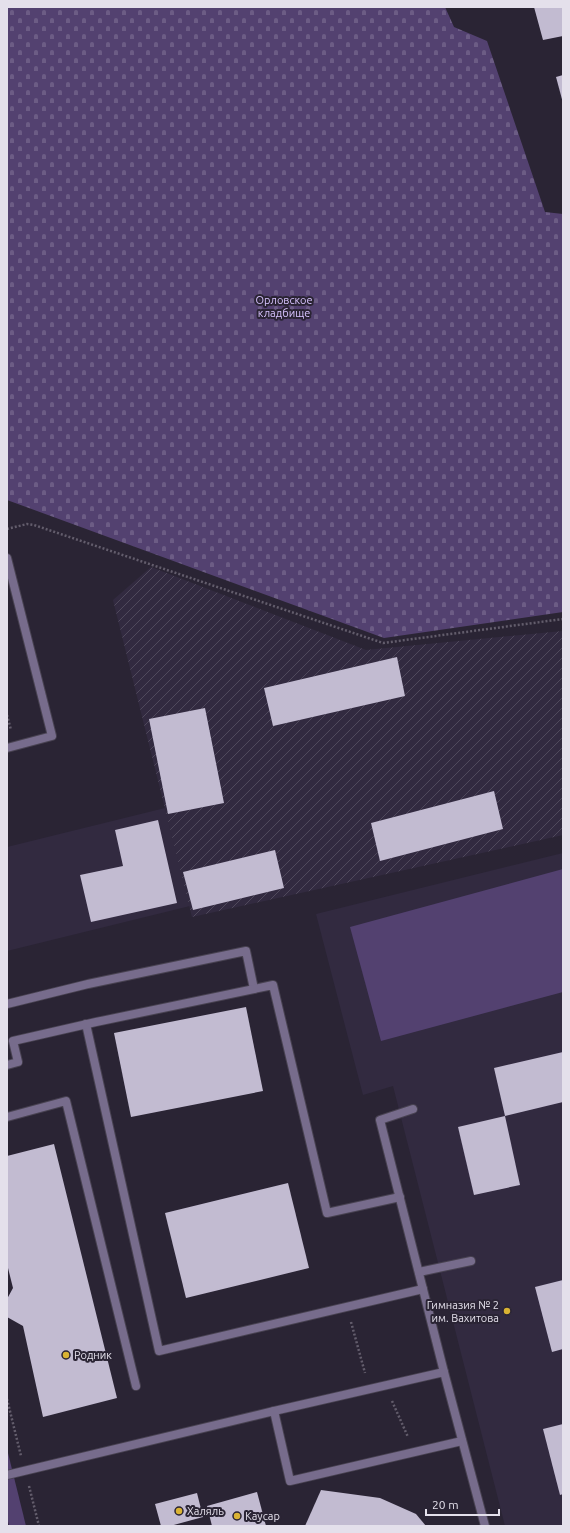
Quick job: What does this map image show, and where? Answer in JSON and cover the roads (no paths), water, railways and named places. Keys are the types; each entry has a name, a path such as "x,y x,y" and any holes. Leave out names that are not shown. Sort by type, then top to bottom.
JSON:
{"lane":[{"path":"7,558 52,736 7,748"},
{"path":"7,1004 88,984 246,951 254,989"},
{"path":"7,1065 18,1062 13,1041 86,1024 273,985 327,1213 400,1197"},
{"path":"86,1024 158,1351 423,1289"},
{"path":"7,1117 66,1101 136,1386"},
{"path":"413,1109 380,1120 485,1526"},
{"path":"419,1272 471,1261"},
{"path":"7,1475 444,1372"},
{"path":"274,1411 290,1481 462,1441"}],"place":[{"name":"Гимназия № 2 им. Вахитова","path":"507,1311"},
{"name":"Родник","path":"66,1355"},
{"name":"Халяль","path":"179,1511"},
{"name":"Каусар","path":"237,1516"}],"park label":[{"name":"Орловское кладбище","path":"284,306"}]}
